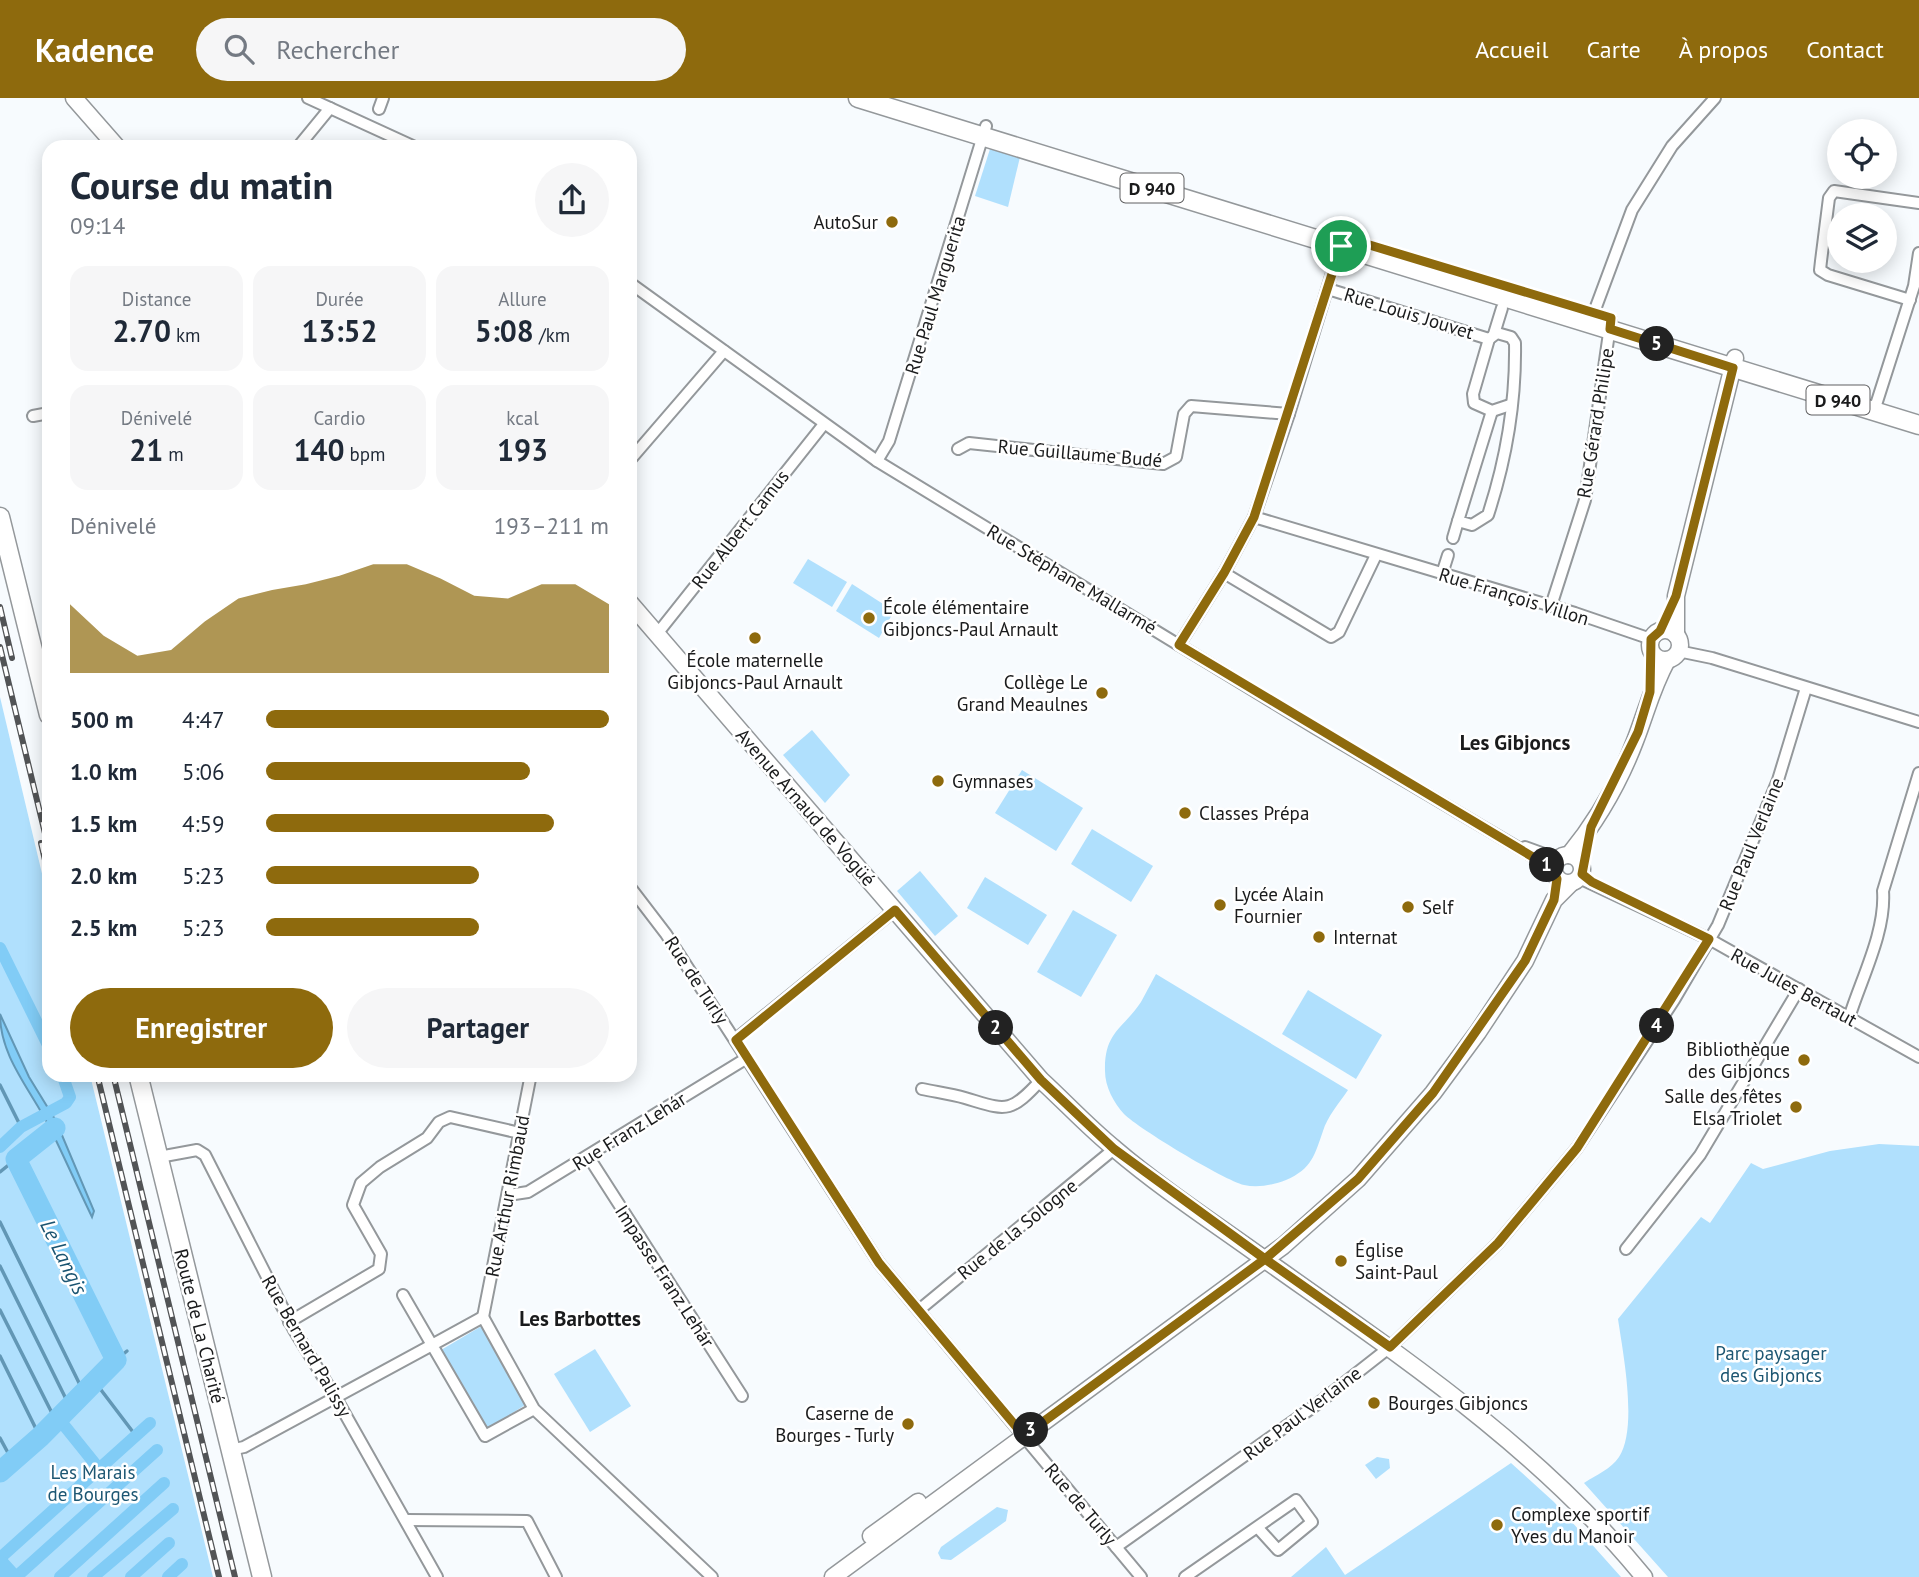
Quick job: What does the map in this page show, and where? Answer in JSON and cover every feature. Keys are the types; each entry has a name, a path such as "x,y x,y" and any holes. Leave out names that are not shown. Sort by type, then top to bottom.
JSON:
{"main road":[{"path":"74,98 111,140"},
{"name":"D 940","path":"858,98 984,131 1601,321 1876,407 1919,425"},
{"name":"D 940","path":"898,98 984,131"},
{"path":"833,1577 1265,1259 1358,1179 1433,1093 1518,972 1630,752 1664,645 1734,363"},
{"name":"D 940","path":"1876,407 1919,415"},
{"path":"0,517 42,687"},
{"name":"Avenue Arnaud de Vogüé","path":"637,611 1041,1080 1114,1149 1390,1347 1556,1481 1644,1577"},
{"name":"Route de La Charité","path":"140,1082 262,1577"},
{"path":"820,1577 890,1522 1000,1445 1024,1436"}],"street":[{"path":"308,98 397,140"},
{"path":"379,109 383,98"},
{"name":"Rue Gérard Philipe","path":"1551,606 1585,500 1601,321 1615,250 1646,185 1672,146 1715,98"},
{"path":"304,140 330,108"},
{"name":"Rue Paul Marguerita","path":"877,461 889,441 984,131"},
{"path":"1910,300 1828,275 1820,270 1829,198 1834,191 1919,203"},
{"path":"1179,645 1224,573 1254,517 1342,242"},
{"path":"1876,407 1910,300 1919,253"},
{"name":"Rue Stéphane Mallarmé","path":"637,288 877,461 1501,838 1571,871"},
{"name":"Rue Louis Jouvet","path":"1328,289 1491,337 1505,335 1515,343 1506,454 1488,515 1477,524 1458,521"},
{"path":"1491,337 1502,307"},
{"name":"Rue Louis Jouvet","path":"1491,337 1473,399 1477,407 1492,411"},
{"path":"637,452 724,351"},
{"path":"1453,538 1492,411 1510,404"},
{"name":"Rue Guillaume Budé","path":"958,449 969,443 1163,464 1176,457 1184,414 1191,406 1289,414"},
{"path":"33,416 42,414"},
{"name":"Rue Albert Camus","path":"657,634 824,424"},
{"name":"Rue François Villon","path":"1254,517 1551,606 1664,645 1919,722"},
{"path":"1224,573 1331,637 1339,632 1376,555"},
{"path":"1443,574 1448,555"},
{"name":"Rue Paul Verlaine","path":"1116,1547 1316,1405 1390,1347 1498,1243 1577,1148 1709,939 1733,892 1778,780 1806,688"},
{"path":"1849,1018 1880,923 1884,907 1883,891 1919,773"},
{"name":"Rue Jules Bertaut","path":"1571,871 1709,939 1919,1057"},
{"name":"Rue de Turly","path":"637,894 649,907 876,1259 1141,1577"},
{"path":"736,1040 895,910"},
{"path":"1626,1249 1700,1155 1799,989"},
{"name":"Rue Franz Lehár","path":"508,1195 528,1192 747,1058"},
{"path":"922,1089 966,1098 994,1109 1017,1103 1041,1080"},
{"name":"Rue Arthur Rimbaud","path":"483,1317 530,1082"},
{"path":"289,1322 379,1269 381,1254 353,1205 361,1184 380,1167 427,1138 439,1122 450,1117 520,1133"},
{"name":"Rue de la Sologne","path":"919,1310 1114,1149"},
{"name":"Rue Bernard Palissy","path":"159,1157 197,1150 205,1154 289,1322 336,1398 437,1577"},
{"name":"Impasse Franz Lehár","path":"588,1156 742,1396"},
{"path":"403,1295 485,1436 534,1409"},
{"path":"230,1450 244,1447 483,1317 534,1409 712,1577"},
{"path":"1185,1577 1296,1500 1312,1522 1278,1550 1258,1528"},
{"path":"405,1520 527,1521 556,1577"}],"green space":[{"path":"990,149 1020,157 1008,207 975,196"},
{"path":"808,559 847,582 832,607 793,583"},
{"path":"852,584 894,611 879,638 836,611"},
{"name":"Les Marais de Bourges","path":"0,697 42,874 42,1082 92,1082 213,1577 0,1577"},
{"path":"812,730 850,775 825,803 783,755"},
{"path":"1022,770 1083,808 1056,851 995,813"},
{"path":"1092,829 1153,866 1131,902 1071,864"},
{"path":"920,871 958,916 935,936 897,891"},
{"path":"985,877 1047,915 1028,945 967,908"},
{"path":"1073,910 1117,935 1081,997 1037,972"},
{"path":"1156,974 1348,1090 1327,1120 1311,1160 1295,1176 1260,1186 1244,1185 1182,1153 1146,1131 1120,1110 1107,1083 1105,1071 1108,1048 1116,1032 1141,1002"},
{"path":"1308,990 1382,1035 1356,1079 1282,1034"},
{"name":"Parc paysager des Gibjoncs","path":"1879,1144 1919,1146 1919,1577 1668,1577 1584,1483 1612,1465 1625,1444 1628,1428 1626,1370 1618,1319 1701,1217 1710,1223 1751,1163 1763,1169 1830,1151"},
{"path":"480,1327 484,1328 525,1405 488,1429 441,1350"},
{"path":"595,1349 631,1406 590,1432 554,1374"},
{"path":"1377,1457 1389,1459 1390,1468 1376,1479 1365,1465"},
{"name":"Complexe sportif Yves du Manoir","path":"1511,1463 1554,1502 1621,1577 1291,1577 1326,1547 1345,1575"},
{"path":"997,1507 1008,1510 1006,1521 951,1560 941,1559 938,1553 941,1547"}],"shaded area":[{"path":"0,1014 29,1077 56,1121 94,1211 92,1217 51,1130 11,1060 1,1030"}],"waterway":[{"path":"0,948 42,1033"},
{"name":"Le Langis","path":"0,1147 21,1127 66,1103 70,1097 65,1082"},
{"path":"0,1085 21,1127"},
{"name":"Le Langis","path":"0,1472 40,1437 116,1360 16,1159 55,1128"},
{"path":"0,1172 16,1159"},
{"path":"0,1222 84,1393"},
{"path":"0,1266 70,1407"},
{"path":"0,1310 56,1421"},
{"path":"116,1360 127,1351"},
{"path":"0,1356 40,1437"},
{"path":"95,1382 136,1436"},
{"path":"59,1419 100,1470"},
{"path":"0,1558 150,1423"},
{"path":"0,1438 13,1462"},
{"path":"16,1577 157,1450"},
{"path":"60,1577 164,1483"},
{"path":"93,1577 173,1509"},
{"path":"131,1577 169,1543"},
{"path":"168,1577 182,1564"},
{"name":"Le Langis","path":"0,1566 10,1577"}],"railway":[{"path":"0,607 12,658"},
{"path":"0,647 42,821"},
{"path":"41,843 42,847"},
{"path":"99,1082 219,1577"},
{"path":"115,1082 235,1577"}],"place":[{"name":"AutoSur","path":"892,222"},
{"name":"École élémentaire Gibjoncs-Paul Arnault","path":"869,618"},
{"name":"École maternelle Gibjoncs-Paul Arnault","path":"755,638"},
{"name":"Collège Le Grand Meaulnes","path":"1102,693"},
{"name":"Gymnases","path":"938,781"},
{"name":"Classes Prépa","path":"1185,813"},
{"name":"Lycée Alain Fournier","path":"1220,905"},
{"name":"Self","path":"1408,907"},
{"name":"Internat","path":"1319,937"},
{"name":"Bibliothèque des Gibjoncs","path":"1804,1060"},
{"name":"Salle des fêtes Elsa Triolet","path":"1796,1107"},
{"name":"Église Saint-Paul","path":"1341,1261"},
{"name":"Bourges Gibjoncs","path":"1374,1403"},
{"name":"Caserne de Bourges - Turly","path":"908,1424"},
{"name":"Complexe sportif Yves du Manoir","path":"1497,1525"}],"district":[{"name":"Les Gibjoncs","path":"1515,742"},
{"name":"Les Barbottes","path":"580,1318"}],"route":[{"path":"1341,246 1254,517 1224,573 1179,645 1553,869 1557,879 1554,900 1525,961 1433,1093 1358,1179 1265,1259 1114,1149 1041,1080 895,910 736,1040 879,1263 1024,1436 1265,1259 1390,1347 1498,1243 1577,1148 1674,1000 1709,939 1592,882 1582,874 1581,864 1591,827 1638,732 1650,692 1651,639 1660,631 1676,596 1733,368 1610,329 1611,318 1343,237 1341,246"}]}
